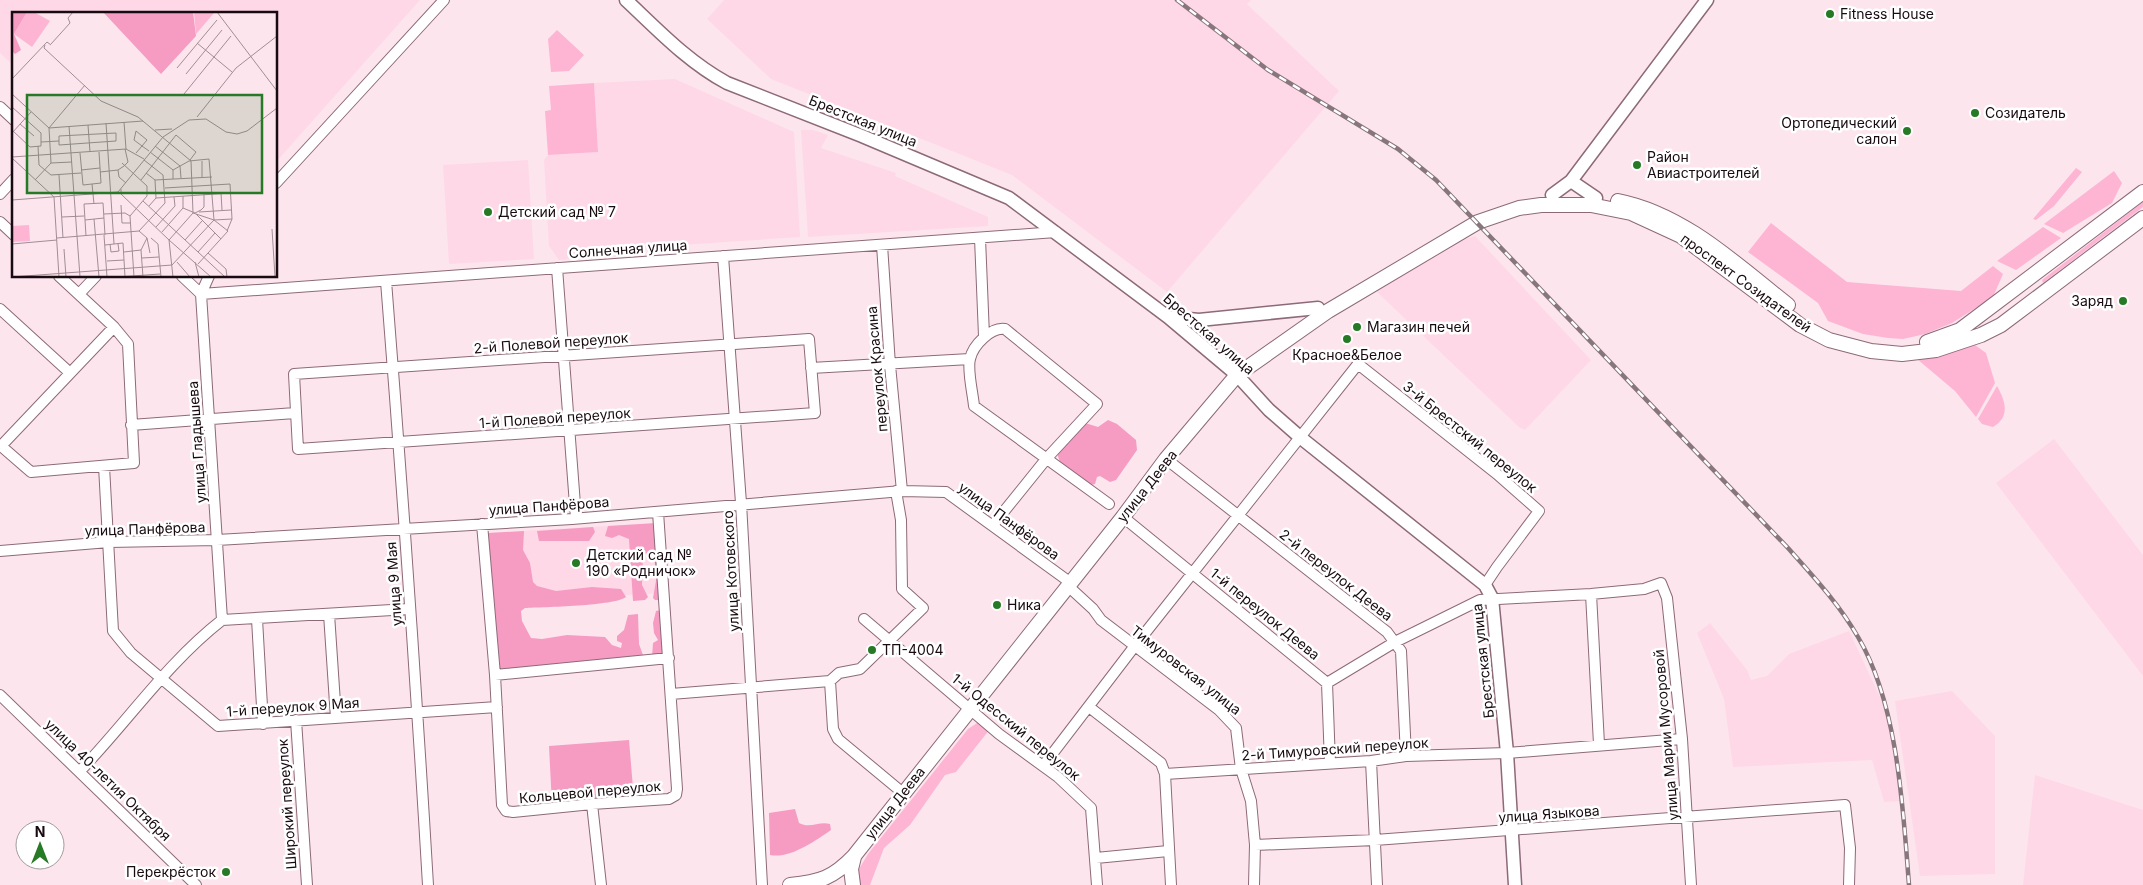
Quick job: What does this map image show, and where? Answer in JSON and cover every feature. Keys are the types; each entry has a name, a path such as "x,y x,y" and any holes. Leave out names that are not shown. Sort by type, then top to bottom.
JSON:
{"main road":[{"path":"1237,375 1253,354 1318,308 1477,214 1512,200 1552,195 1596,198 1640,206 1670,219 1708,243 1806,319 1821,328 1869,343 1898,346 1938,340 1960,330 2143,192"},
{"name":"проспект Созидателей","path":"1519,208 1541,205 1591,205 1643,217 1681,236 1800,325 1836,342 1883,354 1936,350 1981,335 2001,326 2143,218"},
{"name":"улица Деева","path":"814,883 839,872 854,856 1123,517 1166,459 1237,375 1328,311 1446,239 1478,222 1519,208"},
{"path":"2038,272 2035,282 2038,287 2050,288"},
{"path":"853,885 851,869 854,856"},
{"path":"790,885 814,883 832,885"}],"street":[{"path":"278,181 444,0"},
{"name":"Брестская улица","path":"626,0 680,51 708,73 744,91 862,136 1009,198 1168,317 1237,375 1269,410 1301,438 1485,586 1492,598 1506,753 1515,885"},
{"path":"1552,195 1571,181 1707,0"},
{"path":"0,107 12,118"},
{"path":"0,194 12,181"},
{"path":"1571,181 1596,198"},
{"path":"0,222 12,233"},
{"name":"Солнечная улица","path":"202,294 1056,232"},
{"path":"980,238 984,336"},
{"name":"переулок Красина","path":"830,681 840,673 860,669 890,643 923,608 902,589 901,520 882,245"},
{"name":"улица Котовского","path":"724,256 741,503 762,885"},
{"path":"557,268 576,518"},
{"path":"61,278 114,326 128,344 134,463 31,472 0,446 114,326"},
{"path":"79,294 94,278"},
{"path":"184,278 202,294 208,278"},
{"name":"улица 9 Мая","path":"386,281 399,443 403,528 428,885"},
{"name":"улица Гладышева","path":"202,294 222,620"},
{"path":"1168,317 1199,320 1318,308"},
{"path":"0,309 69,372"},
{"path":"994,525 1046,458 1097,404 1005,329 998,328 984,336 970,359 974,406 1046,458 1109,504"},
{"name":"2-й Полевой переулок","path":"295,413 294,374 809,339 811,368"},
{"path":"811,368 970,359"},
{"name":"3-й Брестский переулок","path":"1301,438 1358,364 1497,474 1538,511 1485,586"},
{"name":"1-й Полевой переулок","path":"295,413 298,449 815,413 811,368"},
{"path":"131,425 295,413"},
{"path":"1043,766 1134,647 1301,438"},
{"name":"2-й переулок Деева","path":"1166,459 1387,632 1401,651 1406,756"},
{"name":"1-й переулок 9 Мая","path":"104,466 113,631 131,653 218,726 498,707"},
{"name":"улица Панфёрова","path":"0,551 109,542 217,540 576,518 899,491 946,492 994,525 1069,584"},
{"name":"Кольцевой переулок","path":"482,524 498,707 502,805 506,811 669,799 676,795 669,658 658,512"},
{"name":"1-й переулок Деева","path":"1123,517 1327,683"},
{"name":"улица Марии Мусоровой","path":"1592,594 1644,589 1661,583 1666,598 1682,739 1691,885"},
{"name":"Тимуровская улица","path":"1069,584 1101,620 1219,710 1236,728 1242,758 1241,769 1251,801 1256,845 1254,885"},
{"path":"1330,763 1327,683 1395,642 1480,600 1492,598 1592,594 1599,744"},
{"path":"80,771 160,678 204,634 222,620 409,610"},
{"path":"329,614 336,718"},
{"path":"257,619 263,724"},
{"name":"1-й Одесский переулок","path":"864,619 890,643 971,708 999,734 1043,766 1091,808 1097,885"},
{"path":"495,675 669,658"},
{"path":"671,694 830,681 833,729 838,739 903,794"},
{"name":"улица 40-летия Октября","path":"0,696 80,771 196,885"},
{"path":"1089,707 1161,763 1165,774 1170,885"},
{"name":"Широкий переулок","path":"296,720 306,885"},
{"name":"2-й Тимуровский переулок","path":"1165,774 1371,762 1406,756 1506,753 1599,744 1682,739"},
{"path":"1371,762 1377,885"},
{"path":"592,804 600,885"},
{"name":"улица Языкова","path":"1256,845 1511,831 1845,805 1850,848 1849,885"},
{"path":"1096,858 1168,851"}],"shaded area":[{"path":"0,0 420,0 278,160 278,12 12,12 12,64 0,53"},
{"path":"724,0 1251,0 1247,4 1339,91 1167,292 1012,175 771,79 707,19"},
{"path":"557,30 584,55 569,71 551,72 548,39"},
{"path":"675,79 794,132 800,237 606,250 606,256 559,260 549,246 544,160 548,155 598,152 594,83"},
{"path":"594,83 598,152 548,155 545,111 551,110 549,86"},
{"path":"801,130 813,130 828,135 821,148 896,173 895,176 988,217 988,226 808,237"},
{"name":"Детский сад № 7","path":"528,160 534,259 449,264 443,165"},
{"path":"2076,168 2082,172 2054,206 2036,220 2033,219"},
{"path":"2114,171 2122,183 2112,203 2063,233 2044,224"},
{"path":"2143,202 2143,207 2043,283 2042,280"},
{"path":"1771,223 1847,282 1961,291 1993,266 2003,274 1993,297 1952,323 1925,334 1903,339 1863,334 1828,321 1818,303 1748,252"},
{"path":"2043,227 2061,238 2016,270 1997,261"},
{"path":"1475,236 1591,360 1525,430 1519,427 1376,291 1457,241"},
{"path":"1975,345 1986,353 1995,383 1976,417 1955,391 1917,359"},
{"path":"1997,386 2003,398 2005,409 2002,419 1993,427 1982,424 1978,419"},
{"path":"1108,420 1117,424 1136,440 1137,450 1116,480 1110,482 1100,476 1097,477 1095,484 1091,485 1060,463 1056,449 1085,423 1098,427"},
{"path":"2054,439 2143,555 2143,676 1996,483"},
{"name":"Детский сад № 190 «Родничок»","path":"657,523 663,593 494,603 488,533"},
{"path":"657,523 664,600 655,600 653,598 657,575 653,553 643,554 642,585 648,597 645,600 633,601 629,539 619,535 612,538 605,536 608,526"},
{"path":"593,527 595,532 589,541 539,541 537,531"},
{"path":"524,531 523,550 530,563 533,582 537,586 556,591 592,587 621,589 626,597 594,604 525,608 521,611 522,621 531,638 542,639 567,635 605,637 612,645 621,648 622,643 617,641 617,636 624,630 628,615 638,614 639,644 644,658 500,669 488,533"},
{"path":"665,609 669,655 652,657 653,643 658,640 654,633 653,623 656,611"},
{"path":"1710,623 1747,670 1751,680 1767,676 1789,654 1849,631 1888,714 1901,801 1884,802 1872,760 1733,767 1724,699 1697,633"},
{"path":"1952,691 1995,736 1995,874 1920,876 1895,701"},
{"path":"980,721 990,729 956,772 945,775 910,825 884,848 870,885 858,885 859,869 868,854 968,729"},
{"path":"629,740 634,800 552,805 549,746"},
{"path":"2035,775 2143,810 2143,885 2023,885"},
{"path":"795,809 799,823 803,825 830,824 831,830 794,852 778,856 770,855 769,813"}],"railway":[{"path":"1177,0 1268,70 1398,149 1436,180 1788,548 1826,591 1858,637 1882,693 1890,725 1901,791 1909,885"}],"place":[{"name":"Fitness House","path":"1830,14"},
{"name":"Созидатель","path":"1975,113"},
{"name":"Ортопедический салон","path":"1907,131"},
{"name":"Район Авиастроителей","path":"1637,165"},
{"name":"Детский сад № 7","path":"488,212"},
{"name":"Заряд","path":"2123,301"},
{"name":"Магазин печей","path":"1357,327"},
{"name":"Красное&Белое","path":"1347,339"},
{"name":"Детский сад № 190 «Родничок»","path":"576,563"},
{"name":"Ника","path":"997,605"},
{"name":"ТП-4004","path":"872,650"},
{"name":"Перекрёсток","path":"226,872"}]}
